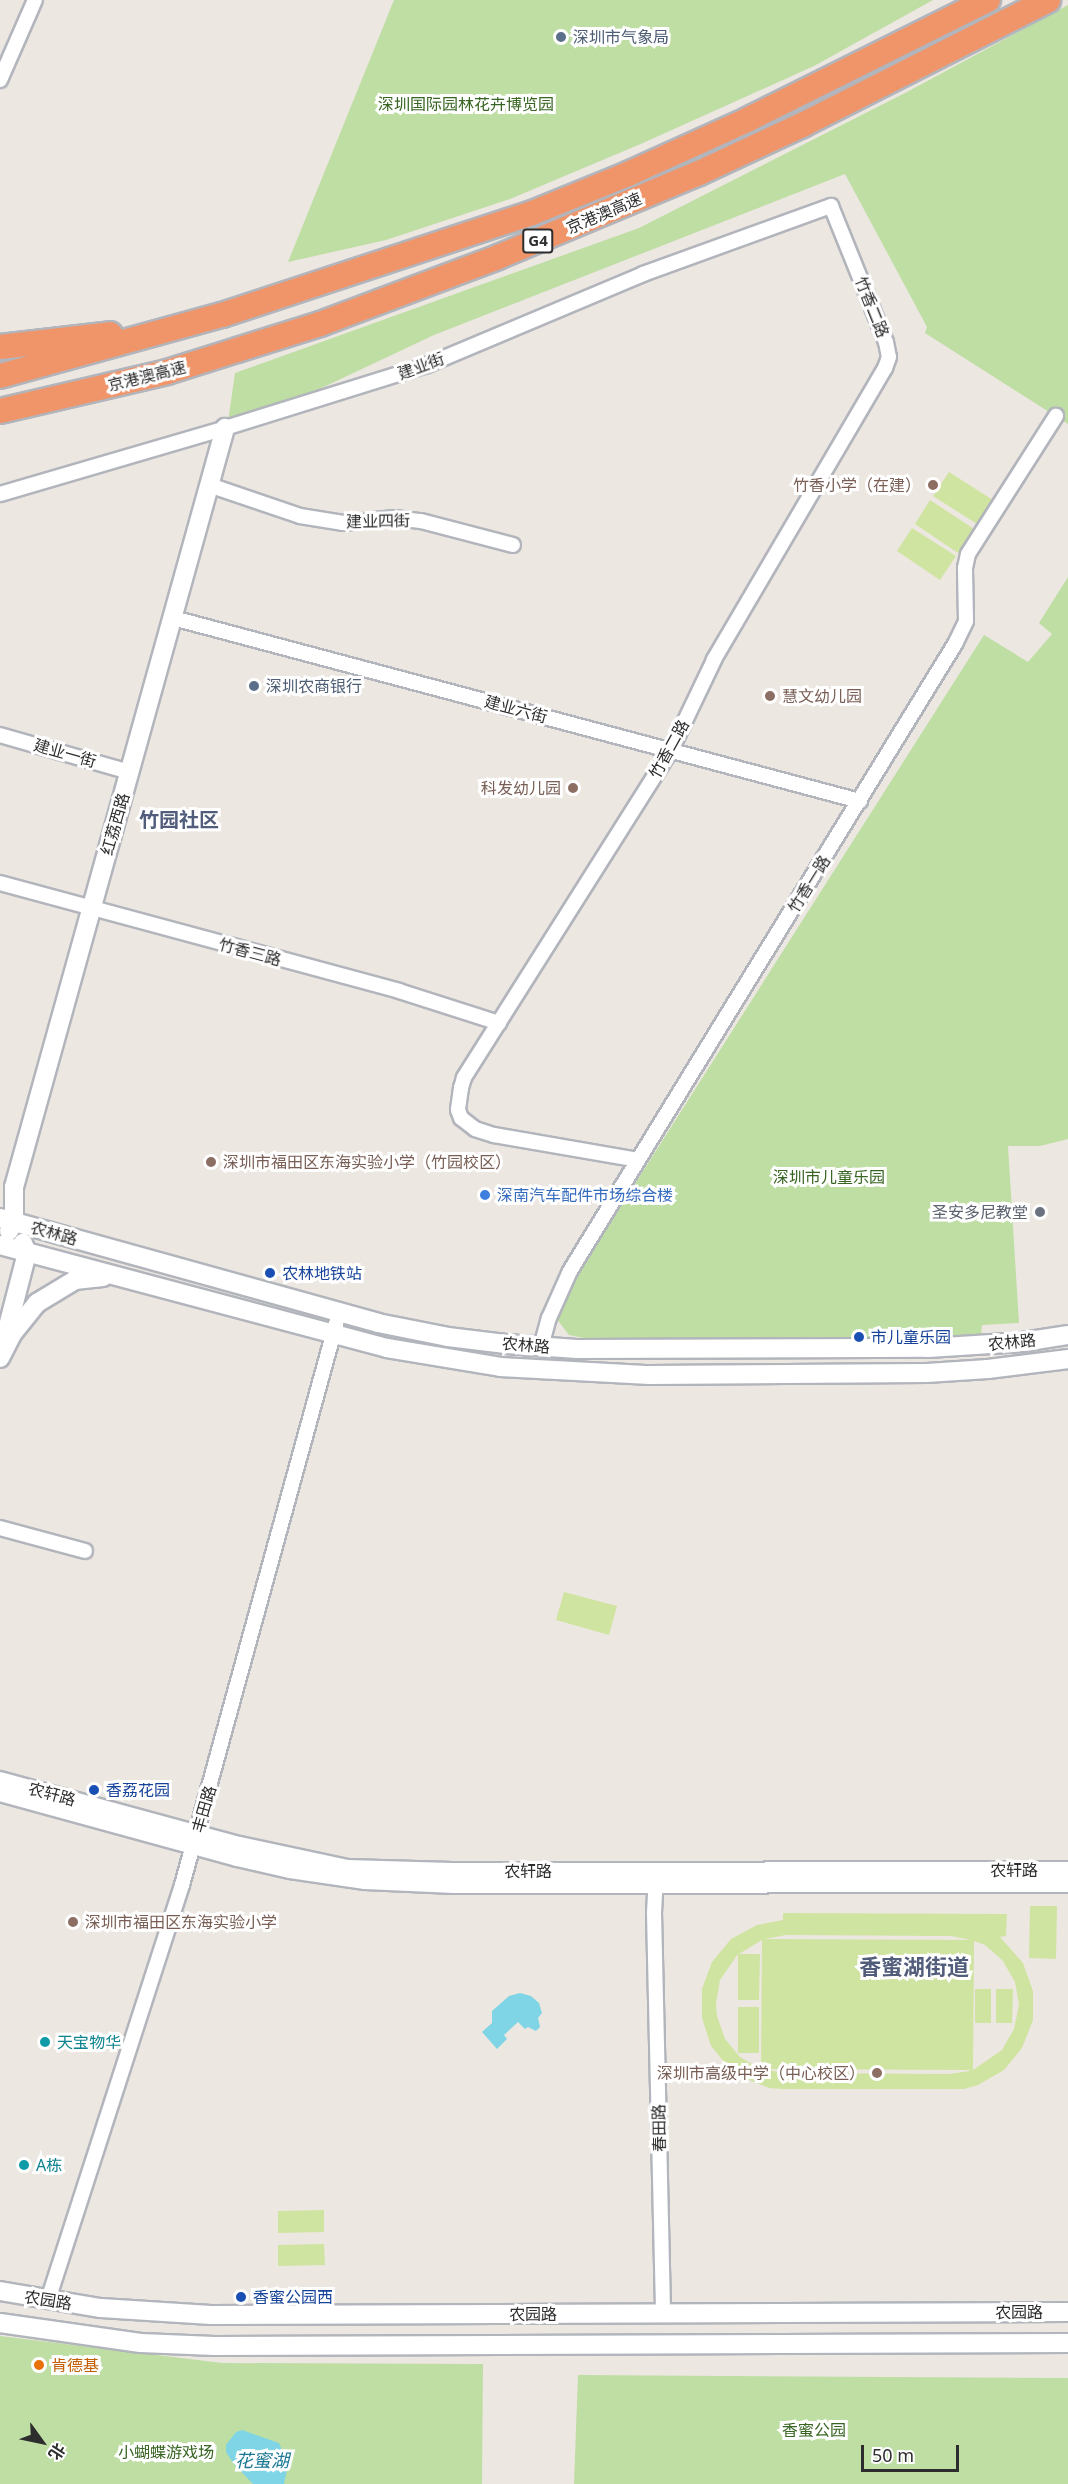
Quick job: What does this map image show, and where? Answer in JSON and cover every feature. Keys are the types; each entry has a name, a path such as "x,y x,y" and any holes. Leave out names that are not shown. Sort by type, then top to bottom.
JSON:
{"highway":[{"name":"京港澳高速","path":"0,376 222,315 532,213 628,174 749,119 988,0"},
{"name":"京港澳高速","path":"0,411 167,372 320,324 597,217 699,173 801,125 1048,0"},
{"path":"0,347 106,335 222,315"},
{"path":"0,425 167,372"}],"main road":[{"name":"红荔西路","path":"1,1249 14,1187 225,429"},
{"name":"红荔西路","path":"7,1220 27,1252"},
{"name":"农林路","path":"7,1220 339,1312 448,1336 541,1347 928,1348 1023,1342 1068,1335"},
{"name":"农林路","path":"1,1249 27,1252 387,1348 500,1367 572,1373 927,1373 988,1369 1068,1359"},
{"path":"0,1357 27,1252"},
{"path":"0,1357 12,1334 37,1303 75,1280 122,1277"},
{"name":"农园路","path":"0,2291 101,2308 211,2315 1068,2312"},
{"name":"农园路","path":"0,2323 141,2343 213,2346 1068,2343"}],"street":[{"path":"0,80 35,0"},
{"name":"建业街","path":"0,494 225,429 427,365 643,274 831,206"},
{"name":"竹香二路","path":"638,1160 494,1136 466,1124 458,1110 461,1088 499,1023 671,750 714,660 878,380 889,357 886,342 831,206"},
{"name":"竹香一路","path":"541,1347 549,1318 570,1271 860,801 966,621 965,568 969,554 1056,416"},
{"name":"建业四街","path":"209,485 300,516 343,523 395,518 421,520 513,545"},
{"name":"建业六街","path":"173,618 860,801"},
{"name":"建业一街","path":"0,735 130,772"},
{"name":"竹香三路","path":"0,883 399,991 499,1023"},
{"name":"丰田路","path":"48,2300 195,1840 339,1312"},
{"path":"0,1528 85,1551"},
{"name":"农轩路","path":"0,1780 290,1870 365,1881 454,1885 656,1878 1068,1870"},
{"name":"农轩路","path":"0,1793 195,1840"},
{"name":"农轩路","path":"656,1878 1068,1884"},
{"name":"春田路","path":"656,1878 654,1912 663,2313"}],"green space":[{"name":"深圳国际园林花卉博览园","path":"394,0 933,0 814,66 643,143 510,199 386,240 288,262"},
{"path":"1068,5 1068,424 925,333 927,327 845,174 434,335 294,401 228,422 235,373 639,228 907,92"},
{"path":"949,472 993,500 977,524 933,496"},
{"path":"930,500 974,529 958,553 915,524"},
{"path":"912,528 956,556 940,580 897,551"},
{"name":"深圳市儿童乐园","path":"1068,577 1068,1139 1040,1146 1008,1146 1019,1323 982,1325 981,1335 645,1342 594,1340 569,1335 556,1318 577,1275 984,635 1028,662 1052,634 1039,623"},
{"path":"564,1592 617,1606 609,1635 556,1620"},
{"path":"1030,1906 1057,1906 1056,1959 1029,1958"},
{"path":"783,1913 1007,1914 1006,1936 1000,1937 1023,1963 1033,1991 1033,2020 1022,2048 1004,2070 978,2085 964,2089 783,2089 769,2088 742,2077 730,2069 711,2046 702,2018 702,1989 712,1962 731,1939 757,1925 783,1920","holes":["786,1935 951,1936 971,1940 765,1939","762,1940 760,2069 740,2057 725,2039 717,2016 716,2004 720,1980 738,1954 738,2000 759,2000 760,1954 739,1954","974,1941 985,1945 1003,1961 1015,1982 1019,2005 1014,2029 1002,2050 973,2070","764,2069 970,2071 949,2074 784,2073"]},
{"path":"975,1989 991,1989 991,2023 975,2023"},
{"path":"996,1989 1013,1989 1012,2023 996,2023"},
{"path":"738,2007 759,2007 759,2053 738,2053"},
{"path":"324,2210 324,2232 278,2233 278,2211"},
{"path":"324,2244 325,2265 278,2266 278,2245"},
{"name":"小蝴蝶游戏场","path":"0,2336 222,2363 483,2364 482,2484 0,2484"},
{"name":"香蜜公园","path":"578,2375 1068,2378 1068,2484 574,2484"}],"water":[{"path":"520,1993 531,1996 539,2003 542,2013 538,2018 540,2027 536,2031 528,2027 525,2029 518,2022 504,2035 507,2039 497,2049 482,2032 492,2023 492,2011 509,1996"},
{"name":"花蜜湖","path":"242,2430 279,2443 288,2465 284,2484 253,2484 233,2463 226,2452 226,2445 236,2432"}],"place":[{"name":"深圳市气象局","path":"561,37"},
{"name":"竹香小学（在建）","path":"933,485"},
{"name":"深圳农商银行","path":"254,686"},
{"name":"慧文幼儿园","path":"770,696"},
{"name":"科发幼儿园","path":"573,788"},
{"name":"深圳市福田区东海实验小学（竹园校区）","path":"211,1162"},
{"name":"深南汽车配件市场综合楼","path":"485,1195"},
{"name":"圣安多尼教堂","path":"1040,1212"},
{"name":"农林地铁站","path":"270,1273"},
{"name":"市儿童乐园","path":"859,1337"},
{"name":"香荔花园","path":"94,1790"},
{"name":"深圳市福田区东海实验小学","path":"73,1922"},
{"name":"天宝物华","path":"45,2042"},
{"name":"深圳市高级中学（中心校区）","path":"877,2073"},
{"name":"A栋","path":"24,2165"},
{"name":"香蜜公园西","path":"241,2297"},
{"name":"肯德基","path":"39,2365"}],"district":[{"name":"竹园社区","path":"179,819"},
{"name":"香蜜湖街道","path":"914,1967"}]}
